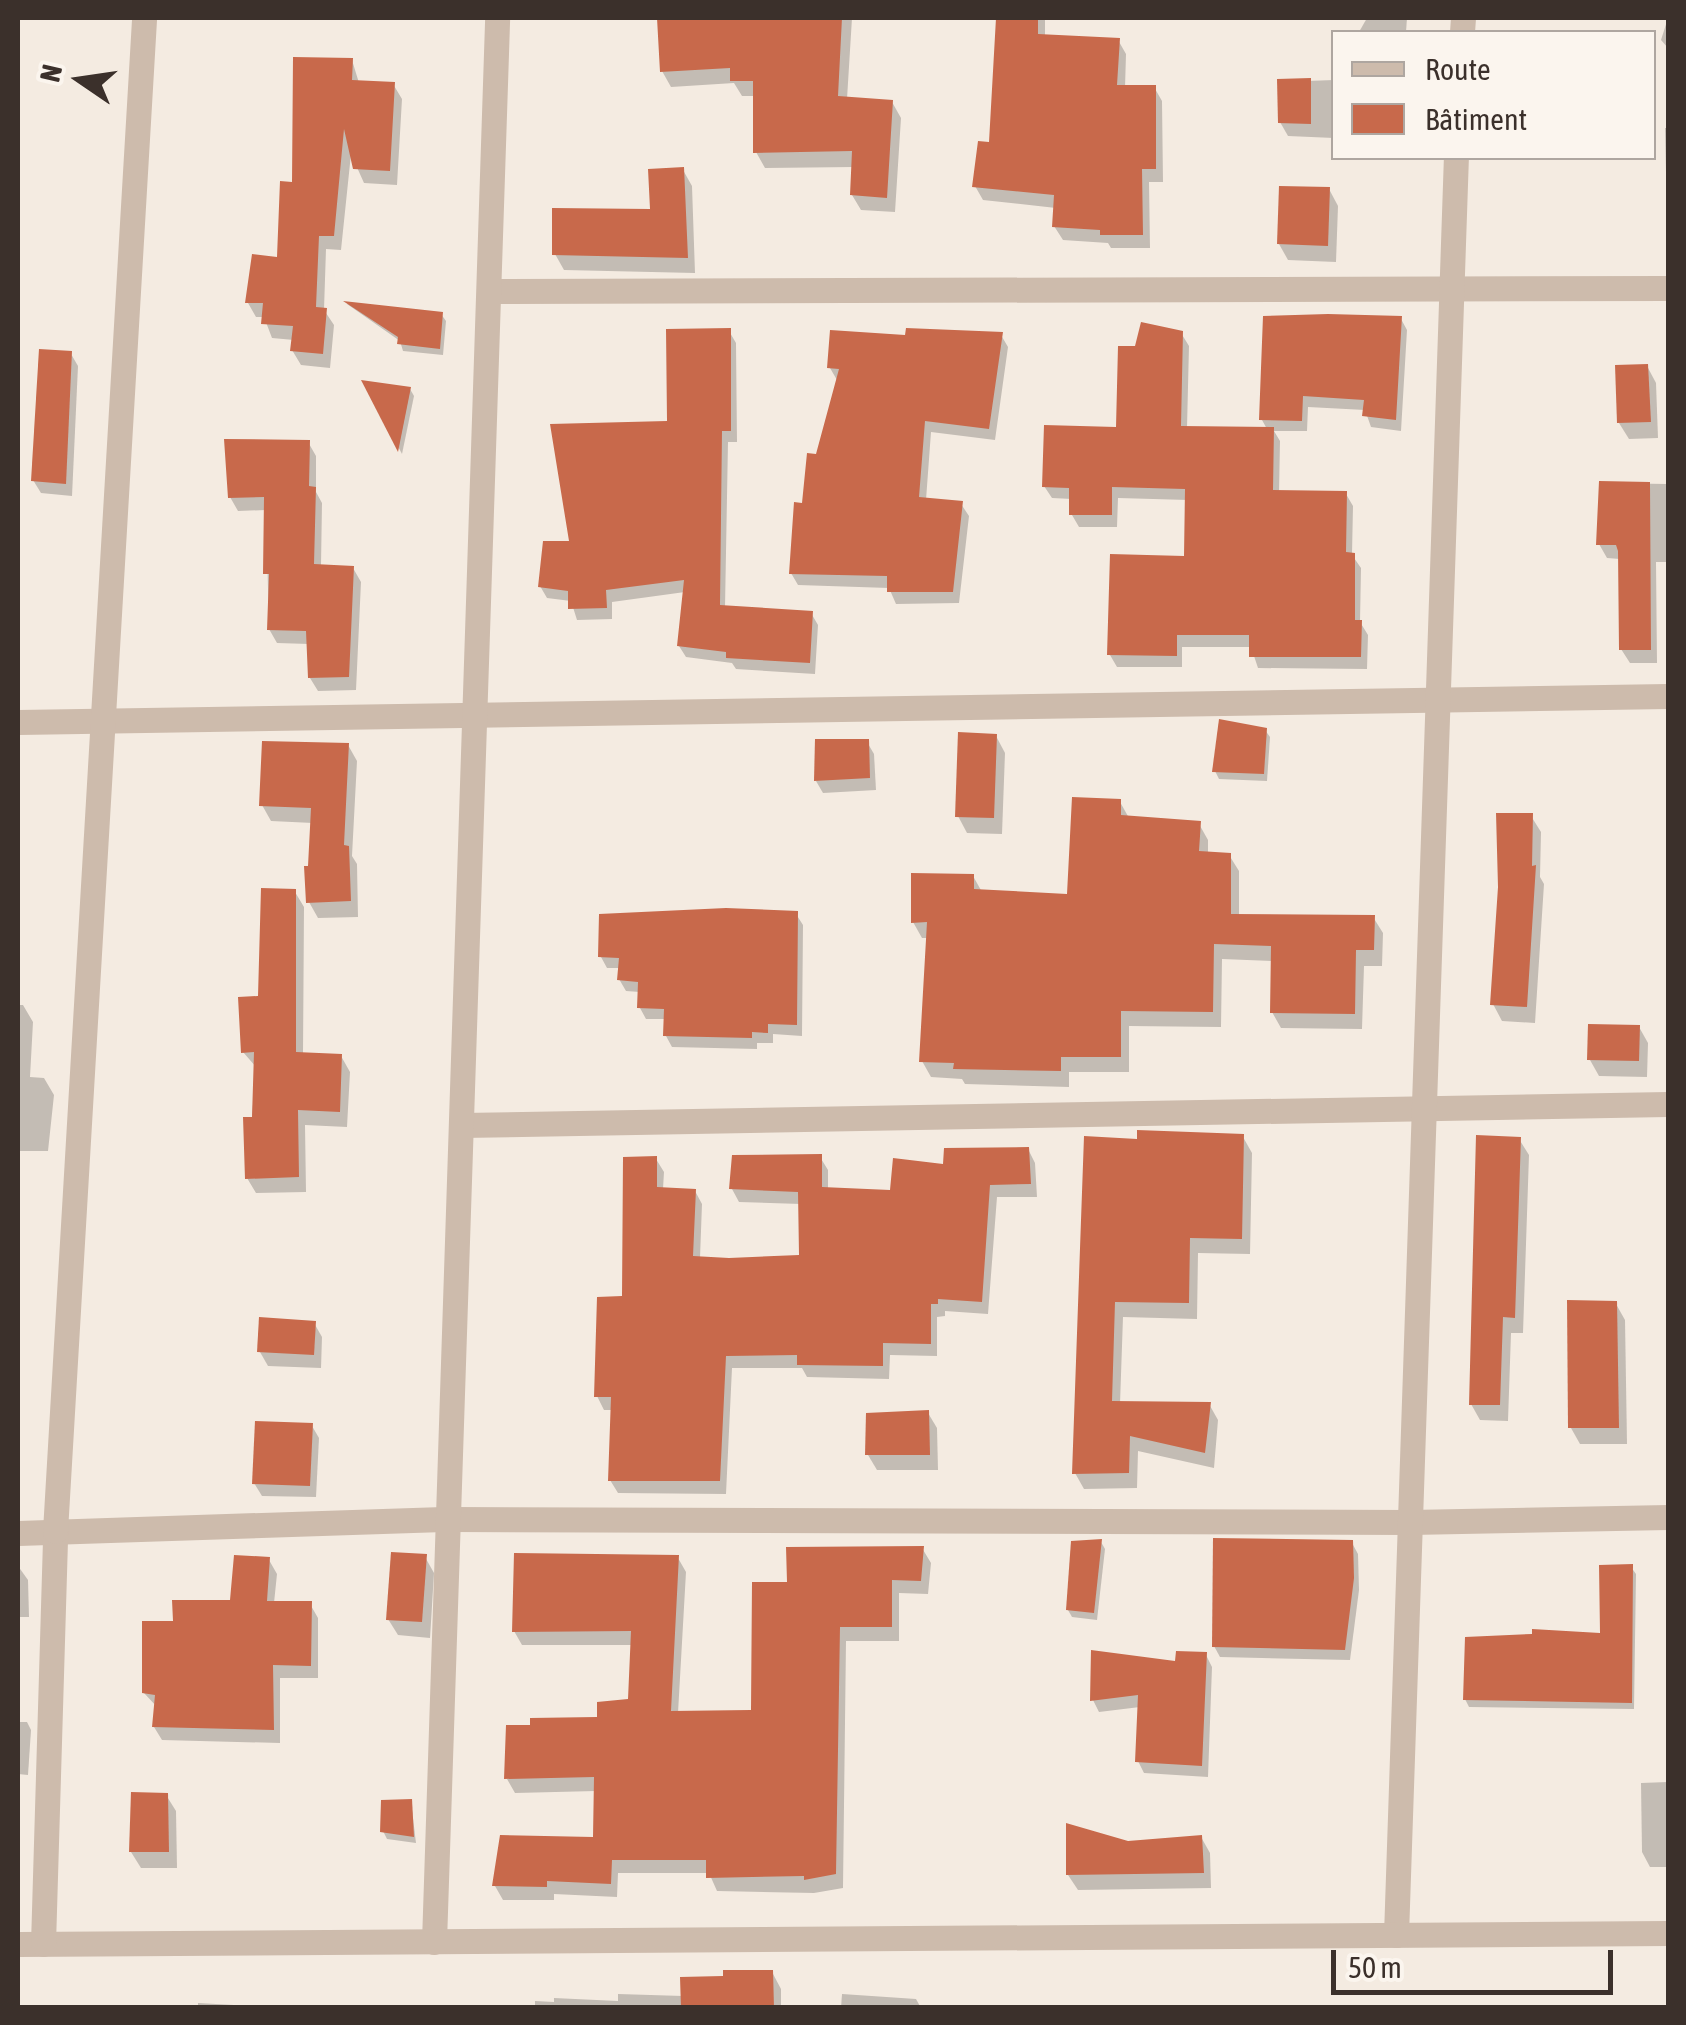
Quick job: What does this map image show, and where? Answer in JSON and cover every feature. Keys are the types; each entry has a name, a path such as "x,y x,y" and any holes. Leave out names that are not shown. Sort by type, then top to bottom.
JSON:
{"street":[{"path":"144,18 30,1944 1668,1934"},
{"path":"434,1942 451,1519 474,715 492,291 497,18"},
{"path":"1396,1934 1456,160"},
{"path":"492,291 1668,288"},
{"path":"18,722 1668,696"},
{"path":"461,1125 1668,1104"},
{"path":"18,1533 451,1519 1410,1522 1668,1516"}],"building":[{"path":"657,18 842,18 838,96 893,100 887,198 850,195 852,151 753,153 753,81 730,81 730,68 660,72"},
{"path":"996,18 1038,18 1038,34 1120,38 1117,85 1156,85 1156,169 1142,169 1143,235 1100,235 1100,230 1052,227 1054,195 972,187 978,141 989,142"},
{"path":"293,57 353,58 352,80 395,82 390,171 353,169 344,129 334,236 319,236 316,307 327,308 323,354 290,351 293,326 261,324 263,303 245,303 252,254 277,257 280,181 292,182"},
{"path":"1311,78 1311,124 1278,123 1277,79"},
{"path":"684,167 688,258 552,255 552,208 650,209 648,169"},
{"path":"1279,186 1330,187 1328,246 1277,244"},
{"path":"343,301 443,312 440,349 397,344 398,337"},
{"path":"1263,316 1402,316 1396,420 1362,416 1364,400 1303,396 1302,421 1259,420"},
{"path":"1141,322 1183,331 1181,426 1274,427 1273,490 1347,491 1346,552 1355,553 1355,620 1362,620 1361,657 1249,657 1249,635 1177,635 1177,656 1107,655 1110,554 1184,556 1185,489 1112,487 1112,515 1069,515 1069,488 1042,487 1044,425 1116,427 1118,346 1135,346"},
{"path":"731,328 731,431 722,431 720,605 813,611 810,663 726,658 726,652 677,646 684,580 606,590 607,608 568,609 568,591 538,587 543,541 569,541 550,424 667,421 666,329"},
{"path":"906,328 1003,332 989,429 925,421 919,497 963,501 953,592 887,592 887,576 789,574 794,502 802,503 807,453 816,454 839,369 827,368 830,330 905,335"},
{"path":"39,349 72,351 66,484 31,481"},
{"path":"1648,364 1651,422 1617,423 1615,365"},
{"path":"361,380 411,387 398,452"},
{"path":"224,439 310,440 309,486 316,487 314,564 354,566 349,677 308,678 306,631 267,630 269,574 263,574 264,497 228,498"},
{"path":"1599,481 1650,482 1651,650 1619,650 1618,551 1616,545 1596,545"},
{"path":"1219,719 1267,728 1264,774 1212,772"},
{"path":"958,732 997,734 994,818 955,817"},
{"path":"815,739 869,739 870,778 814,781"},
{"path":"262,741 349,743 344,845 349,846 351,901 306,903 304,866 308,866 311,808 259,806"},
{"path":"1072,797 1121,799 1121,815 1201,821 1199,851 1231,853 1231,914 1375,915 1374,950 1356,950 1355,1014 1270,1013 1271,946 1214,944 1213,1012 1121,1011 1121,1057 1061,1057 1061,1071 953,1069 954,1063 919,1062 927,922 911,923 911,873 974,874 974,889 1067,894"},
{"path":"1496,813 1533,813 1532,866 1536,865 1527,1007 1490,1005 1498,887"},
{"path":"261,888 296,889 296,1052 342,1054 340,1112 298,1110 299,1177 245,1179 243,1117 252,1117 254,1052 241,1053 238,997 258,996"},
{"path":"726,908 798,911 797,1025 768,1024 768,1033 752,1032 752,1038 663,1036 664,1009 637,1008 638,982 617,980 619,958 598,957 599,914"},
{"path":"1588,1024 1640,1025 1639,1061 1587,1060"},
{"path":"1137,1130 1244,1134 1242,1239 1190,1238 1189,1303 1115,1302 1112,1401 1211,1402 1205,1453 1130,1436 1129,1473 1072,1474 1084,1136 1137,1139"},
{"path":"1476,1135 1521,1137 1515,1318 1503,1317 1500,1405 1469,1405"},
{"path":"1029,1147 1031,1184 990,1185 982,1302 938,1299 938,1304 931,1304 931,1344 883,1343 883,1366 797,1365 797,1355 726,1356 720,1481 608,1481 611,1397 594,1397 597,1297 622,1296 623,1157 657,1156 657,1187 696,1189 693,1256 729,1258 799,1255 798,1192 729,1189 732,1155 822,1154 822,1187 890,1190 893,1158 943,1164 944,1148"},
{"path":"1567,1300 1617,1301 1619,1428 1568,1428"},
{"path":"259,1317 316,1321 314,1355 257,1352"},
{"path":"929,1410 930,1455 865,1455 866,1413"},
{"path":"255,1421 313,1423 310,1486 252,1484"},
{"path":"1213,1538 1353,1540 1354,1578 1345,1650 1212,1647"},
{"path":"1102,1539 1094,1613 1066,1610 1071,1541"},
{"path":"924,1546 921,1581 892,1580 892,1627 840,1627 836,1874 804,1880 804,1876 706,1878 706,1860 612,1860 611,1884 547,1881 547,1887 492,1886 500,1835 593,1837 594,1777 504,1779 506,1725 530,1725 530,1718 597,1717 597,1702 628,1699 631,1631 512,1632 514,1553 679,1555 671,1711 751,1710 752,1582 787,1582 786,1547"},
{"path":"391,1552 427,1554 422,1622 386,1620"},
{"path":"234,1555 270,1557 267,1601 312,1601 311,1666 273,1665 274,1730 152,1727 155,1695 142,1693 142,1621 173,1621 172,1600 230,1600"},
{"path":"1633,1564 1632,1703 1463,1700 1465,1637 1532,1634 1532,1629 1600,1633 1599,1565"},
{"path":"1091,1650 1175,1661 1176,1651 1207,1652 1202,1766 1135,1762 1138,1695 1090,1701"},
{"path":"131,1792 168,1793 169,1852 129,1852"},
{"path":"412,1799 414,1837 380,1832 381,1800"},
{"path":"1066,1823 1128,1841 1202,1835 1204,1873 1066,1875"},
{"path":"723,1970 773,1970 774,2008 681,2008 680,1977 723,1976"}]}
